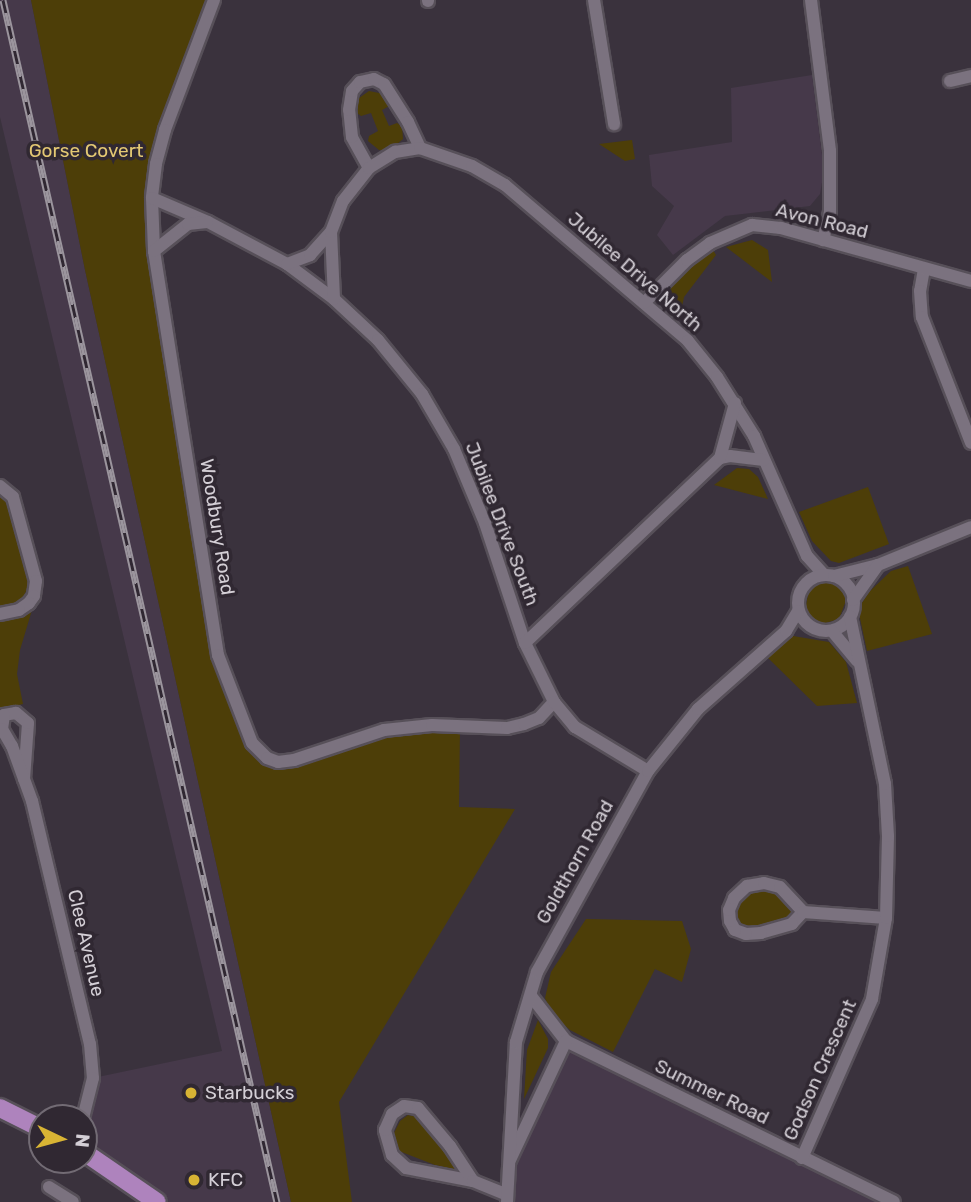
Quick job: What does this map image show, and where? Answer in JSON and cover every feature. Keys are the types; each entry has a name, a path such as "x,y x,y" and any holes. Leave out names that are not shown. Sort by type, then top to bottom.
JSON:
{"main road":[{"path":"0,1108 28,1122"},
{"path":"98,1162 156,1202"}],"street":[{"name":"Woodbury Road","path":"214,0 165,130 156,164 152,198 154,251 218,655 252,743 278,762 294,760 384,730 432,725 507,728 539,718 554,702"},
{"path":"594,0 614,124"},
{"path":"811,0 830,152 830,212 823,240"},
{"path":"950,81 971,76"},
{"path":"287,264 310,255 331,232 343,201 369,168 395,152 420,148 408,122 384,85 374,79 360,82 352,91 349,110 352,137 369,168"},
{"name":"Jubilee Drive North","path":"420,148 472,166 505,185 688,341 735,402 807,556 829,575"},
{"name":"Jubilee Drive South","path":"152,198 208,222 287,264 334,299 378,340 422,394 454,449 485,523 525,643 554,702 575,727 648,771"},
{"path":"154,251 188,224 208,222"},
{"name":"Avon Road","path":"644,303 687,260 733,232 752,225 781,228 971,281"},
{"path":"331,232 334,299"},
{"path":"924,269 920,291 922,317 971,443"},
{"path":"525,643 720,458 735,402"},
{"path":"720,458 730,456 764,460"},
{"path":"0,486 13,497 36,581 34,596 29,603 19,610 0,614"},
{"path":"827,631 808,625 799,611 798,596 806,583 829,575 878,565 971,527"},
{"name":"Jubilee Drive North","path":"806,583 807,556"},
{"path":"786,631 827,631 850,617 853,600 878,565"},
{"path":"829,575 847,585 853,600"},
{"name":"Goldthorn Road","path":"507,1198 516,1042 537,972 648,771 698,709 786,631 799,611"},
{"name":"Godson Crescent","path":"803,1158 872,999 886,918 888,836 885,783 850,617"},
{"name":"Godson Crescent","path":"827,631 859,664"},
{"name":"Clee Avenue","path":"24,779 28,723 16,713 4,715 2,730 24,779 90,1044 93,1078 86,1104"},
{"path":"803,912 792,924 746,934 735,930 729,910 734,898 747,886 764,883 780,887 803,912 886,918"},
{"name":"Summer Road","path":"531,996 565,1041 894,1202"},
{"name":"Goldthorn Road","path":"507,1166 565,1041"},
{"path":"473,1181 450,1146 418,1108 404,1106 392,1114 385,1130 388,1143 392,1156 406,1168 473,1181 507,1198"},
{"path":"49,1186 65,1200"}],"shaded area":[{"path":"0,0 31,0 85,270 291,1202 157,1202 98,1162 98,1104 87,1104 93,1078 222,1051 0,117"},
{"path":"812,75 824,171 820,194 810,206 725,216 673,255 657,235 674,206 652,186 649,155 732,142 731,88"},
{"path":"566,1041 894,1202 507,1202 508,1166"}],"green space":[{"name":"Gorse Covert","path":"31,0 214,0 165,130 152,198 218,655 252,743 278,762 384,730 460,727 459,807 515,809 339,1102 352,1202 291,1202 85,270"},
{"path":"369,91 384,94 391,105 382,110 389,126 397,123 402,126 403,139 389,151 379,150 368,141 369,136 378,131 371,113 361,116 357,113 359,98"},
{"path":"632,140 635,159 625,161 599,144"},
{"path":"752,240 768,250 772,282 726,247"},
{"path":"713,250 716,255 684,297 681,312 677,313 668,303 668,289 691,264"},
{"path":"737,468 749,469 758,477 768,499 714,485"},
{"path":"868,487 889,544 839,563 831,561 812,541 799,512"},
{"path":"0,493 7,499 30,583 20,604 0,608"},
{"path":"908,566 932,634 867,651 858,609 869,592 891,571"},
{"path":"819,580 844,585 847,598 839,619 822,624 804,615 809,590"},
{"path":"32,610 20,650 17,674 23,704 0,709 0,621"},
{"path":"793,636 829,642 846,662 857,703 817,706 767,657"},
{"path":"747,886 780,887 803,912 792,924 746,934 730,921 736,897"},
{"path":"586,919 682,921 691,949 682,982 655,969 613,1052 570,1030 552,1014 545,998 551,972"},
{"path":"538,1020 548,1039 548,1048 524,1099 527,1050"},
{"path":"408,1115 418,1117 458,1170 435,1165 399,1151 394,1133 400,1121"}],"railway":[{"path":"3,0 277,1202"}],"place":[{"name":"Starbucks","path":"191,1093"},
{"name":"KFC","path":"194,1180"}]}
